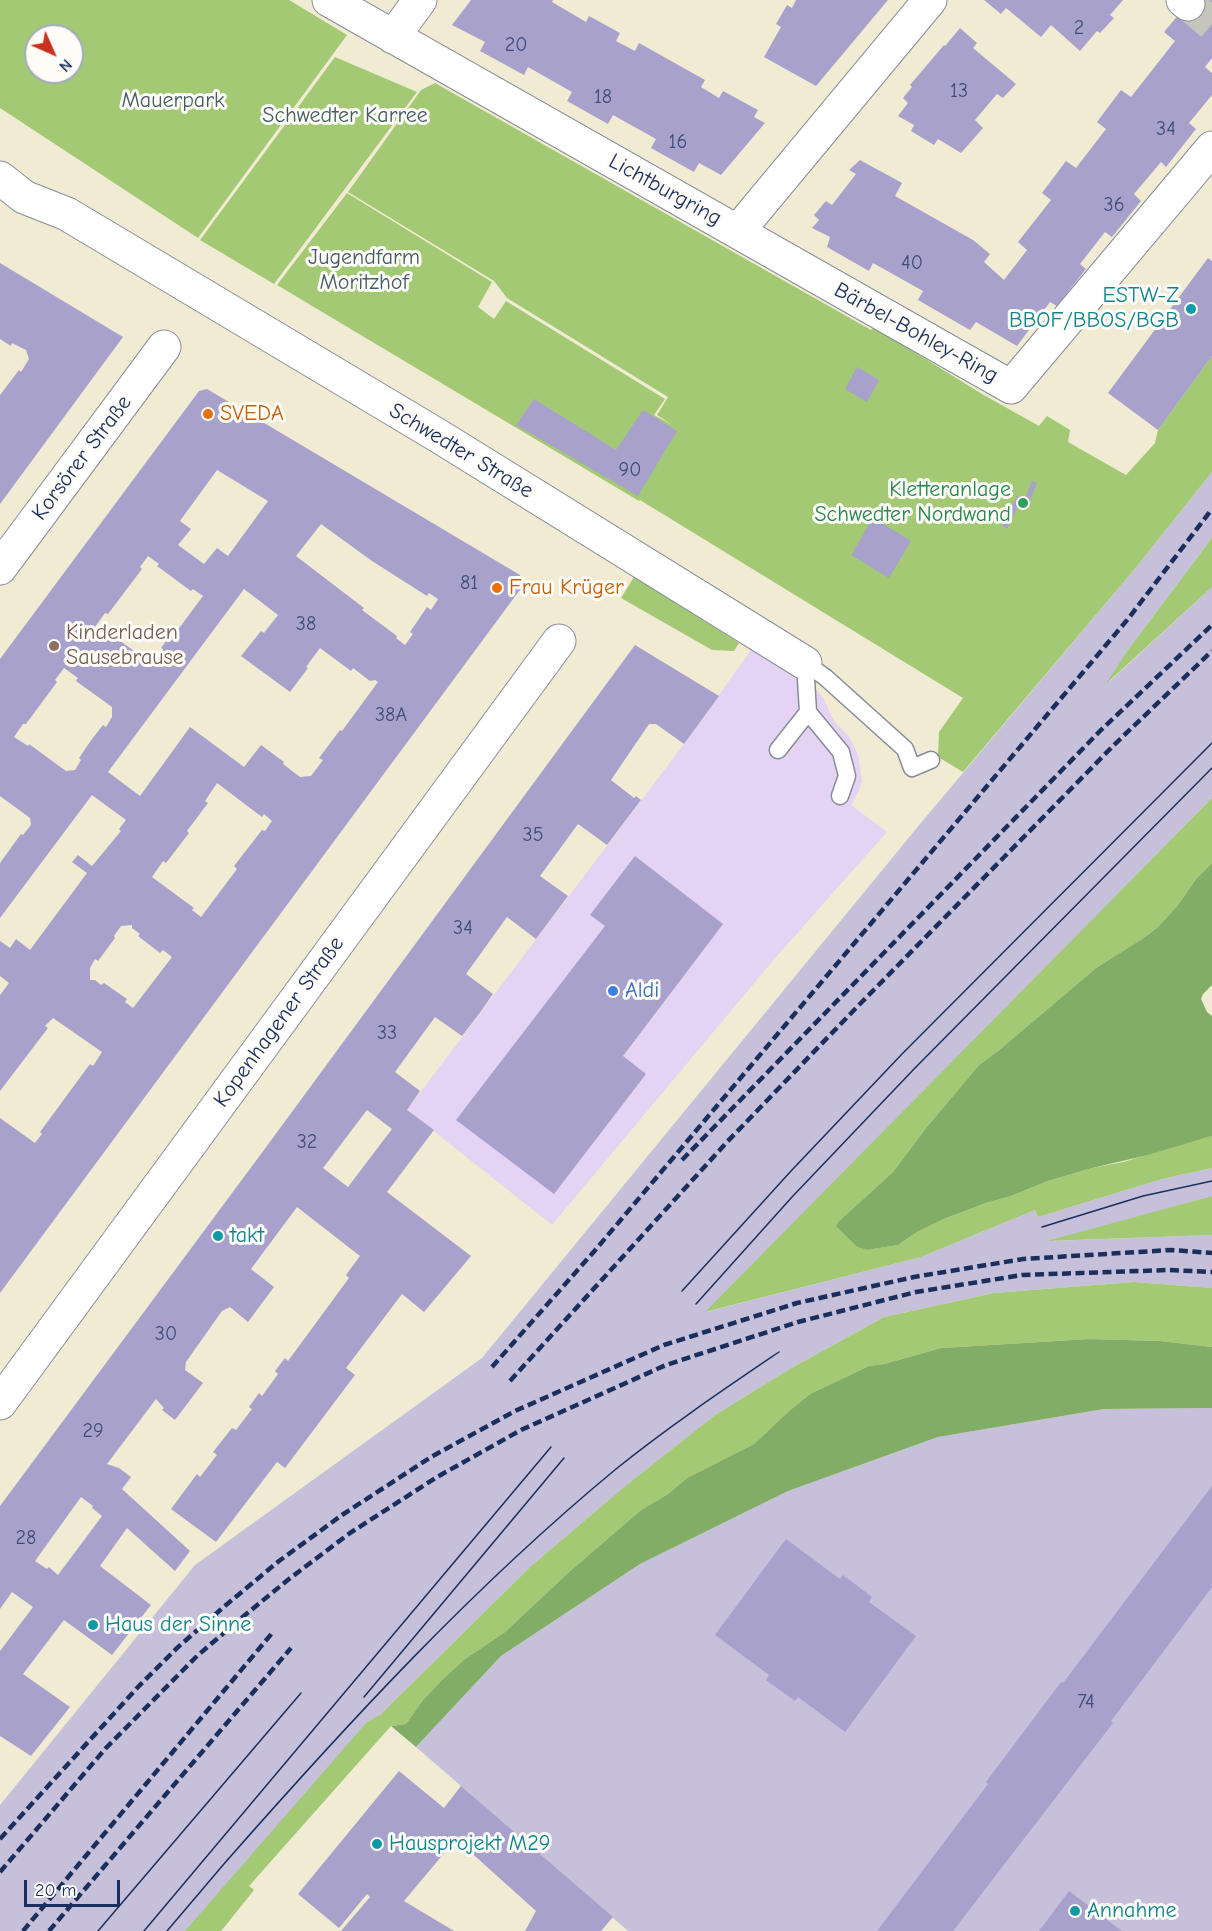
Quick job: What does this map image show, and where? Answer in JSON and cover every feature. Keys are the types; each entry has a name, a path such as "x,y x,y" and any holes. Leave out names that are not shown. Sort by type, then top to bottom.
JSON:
{"street":[{"name":"Lichtburgring","path":"329,0 738,231 930,0"},
{"path":"393,37 420,0"},
{"name":"Bärbel-Bohley-Ring","path":"738,231 1011,387 1212,148"},
{"name":"Schwedter Straße","path":"0,178 24,197 67,214 406,417 804,663"},
{"name":"Korsörer Straße","path":"0,568 165,347"},
{"name":"Kopenhagener Straße","path":"0,1403 559,641"}],"lane":[{"path":"804,663 808,712 841,752 847,776 840,796"},
{"name":"Schwedter Straße","path":"804,663 825,677 905,749 912,768 932,760 929,770"},
{"path":"778,750 808,712"}],"shaded area":[{"path":"1212,472 1212,538 1127,651 1109,682 1212,587 1212,798 706,1312 921,1257 1035,1210 1038,1217 1162,1179 1212,1168 1212,1196 1051,1241 1212,1235 1212,1288 1134,1282 994,1293 884,1317 788,1370 715,1415 624,1487 530,1567 380,1715 249,1886 254,1890 221,1931 0,1931 0,1805 195,1565 482,1358 920,824 1133,571"},
{"path":"751,650 818,691 824,699 834,721 849,737 858,754 862,782 851,805 887,832 776,957 552,1225 407,1110 684,744"},
{"path":"1212,1408 1212,1931 628,1931 416,1747 501,1656 640,1564 788,1491 938,1437 1104,1409"}],"green space":[{"name":"Mauerpark","path":"0,0 289,0 347,35 198,238 0,108"},
{"name":"Schwedter Karree","path":"335,57 417,92 274,284 200,240"},
{"name":"Jugendfarm Moritzhof","path":"435,83 871,330 874,327 982,394 1039,426 1047,416 1070,430 1068,442 1126,475 1155,443 1158,430 1212,356 1212,472 1133,571 963,772 938,757 939,732 963,698 640,500 277,285 347,193 492,282 478,307 494,319 506,301 665,399 654,415 672,425 657,415 668,397 507,298 494,281 348,192 421,90"},
{"path":"1212,538 1212,587 1106,684 1127,651"},
{"path":"634,577 739,643 734,651 712,650 621,598"},
{"path":"1212,798 1212,863 1196,879 1178,905 1158,927 1096,968 979,1065 926,1128 893,1172 838,1222 837,1226 857,1247 867,1250 898,1245 917,1232 944,1219 1048,1181 1212,1136 1212,1168 1162,1179 1038,1217 1035,1210 921,1257 705,1312"},
{"path":"1212,863 1212,985 1201,999 1207,1012 1212,1016 1212,1136 1048,1181 944,1219 917,1232 898,1245 867,1250 857,1247 836,1226 838,1222 893,1172 926,1128 979,1065 1096,968 1158,927 1178,905 1196,879"},
{"path":"1212,1196 1212,1235 1047,1241"},
{"path":"1134,1282 1212,1288 1212,1347 1160,1341 1090,1339 941,1348 869,1366 810,1394 754,1444 687,1478 668,1494 641,1510 569,1572 505,1632 465,1659 423,1700 406,1724 391,1726 249,1886 254,1890 221,1931 185,1931 367,1722 380,1715 530,1567 624,1487 715,1415 788,1370 884,1317 994,1293"},
{"path":"1090,1339 1160,1341 1212,1347 1212,1408 1104,1409 938,1437 788,1491 640,1564 501,1656 416,1747 391,1726 406,1724 423,1700 445,1677 465,1659 505,1632 569,1572 641,1510 668,1494 687,1478 754,1444 810,1394 869,1366 941,1348"}],"building":[{"path":"471,0 553,0 552,2 586,22 589,16 620,33 616,41 635,51 639,43 705,80 701,87 719,98 723,91 758,110 754,117 765,123 721,175 699,163 694,172 651,148 656,139 613,115 608,124 567,101 572,92 528,67 524,75 480,51 485,42 452,25"},
{"path":"796,0 888,0 816,86 764,57 781,27 776,24 787,5 792,8"},
{"path":"984,0 1123,0 1110,15 1114,18 1100,33 1097,31 1080,51 1051,25 1041,37 1006,8 1001,14"},
{"path":"1191,0 1212,0 1212,58 1205,67 1212,73 1212,95 1189,123 1196,129 1166,167 1161,162 1134,194 1141,201 1112,237 1105,232 1080,264 1086,269 1057,306 1050,302 1017,346 976,322 970,330 918,300 923,291 873,263 869,271 827,247 830,237 812,228 819,220 814,215 826,201 832,205 856,174 849,170 860,160 902,183 895,196 973,240 990,254 984,262 1004,280 1027,250 1018,242 1051,200 1042,193 1066,161 1076,168 1106,129 1097,122 1121,90 1131,97 1175,41 1164,32"},
{"path":"960,28 977,43 973,48 1016,84 1003,98 997,94 975,120 983,128 961,153 938,139 934,145 911,131 914,125 898,116 908,103 903,98 912,87 910,85"},
{"name":"ESTW-Z BBOF/BBOS/BGB","path":"1208,258 1212,261 1212,356 1158,430 1108,393"},
{"path":"0,263 123,337 0,504 0,395 19,370 21,372 29,359 26,350 12,343 11,346 0,339"},
{"path":"857,367 879,380 867,402 845,389"},
{"path":"207,389 520,575 522,587 0,1293 0,1118 35,1143 42,1134 40,1132 90,1064 93,1066 102,1052 53,1018 45,1026 48,1028 0,1091 0,995 9,983 0,976 0,941 10,948 16,939 30,950 87,873 72,862 78,855 92,866 121,831 119,829 126,820 92,795 0,918 0,863 21,834 23,835 31,825 30,818 0,796 0,659 199,391","holes":["217,470 268,501 228,556 217,548 204,564 178,545 191,529 180,521","321,524 372,561 427,596 429,593 438,599 431,610 427,607 410,632 413,634 405,645 396,638 397,636 362,610 364,608 296,556","148,556 159,564 157,566 191,591 193,589 203,596 177,631 175,629 156,658 148,661 112,635 110,637 95,627 105,613 108,614 142,569 140,567","244,589 278,615 264,633 261,631 241,656 290,692 320,648 351,671 353,668 370,681 378,682 319,758 323,760 311,776 300,777 261,745 244,767 190,727 140,796 108,772","64,668 78,678 76,681 112,707 112,717 106,727 103,725 92,739 79,758 81,760 75,770 66,771 29,744 28,746 14,737 57,682 55,680","217,783 262,817 264,814 272,821 265,831 262,830 234,866 237,869 201,917 192,910 194,908 152,877 163,861 166,863 189,833 187,831 208,803 205,801","132,925 132,928 140,934 138,936 160,953 163,950 172,957 133,1008 125,1002 127,999 104,983 101,985 95,980 90,980 90,968 95,959 98,961 115,938 121,926"]},
{"path":"534,399 616,450 643,410 677,431 638,496 516,425"},
{"path":"1032,481 1037,483 1027,508 1022,506"},
{"path":"1017,496 1022,498 1007,529 1002,526"},
{"path":"873,518 911,541 889,578 851,555"},
{"path":"635,645 719,696 684,744 656,724 649,724 611,780 634,798 636,796 641,800 607,845 578,824 540,876 568,896 536,939 507,917 466,974 493,994 479,1014 462,1036 435,1017 395,1072 420,1091 407,1110 434,1130 387,1192 471,1256 424,1312 402,1294 346,1368 355,1375 285,1468 277,1462 216,1542 171,1509 197,1474 200,1477 217,1455 213,1452 232,1428 236,1430 252,1409 249,1407 259,1393 262,1396 278,1374 275,1371 285,1358 288,1361 349,1278 346,1275 360,1256 297,1207 251,1269 274,1287 248,1322 230,1307 222,1311 186,1362 185,1370 203,1383 175,1420 162,1410 164,1408 156,1399 107,1464 119,1468 131,1477 122,1489 190,1551 175,1571 127,1528 100,1566 151,1605 112,1655 64,1620 23,1674 70,1707 31,1756 0,1736 0,1651 33,1607 12,1592 0,1609 0,1506","holes":["367,1110 392,1129 348,1187 323,1168","81,1497 102,1516 58,1575 49,1567 47,1569 35,1561"]},
{"name":"Aldi","path":"635,856 723,924 623,1056 646,1074 554,1194 456,1120 605,926 590,915"},
{"path":"1212,1486 1212,1587 1111,1721 1113,1723 953,1931 877,1931 988,1784 986,1782 1061,1682 1063,1683"},
{"path":"786,1539 840,1579 843,1575 872,1597 869,1602 916,1636 845,1732 798,1697 795,1701 766,1680 769,1675 715,1635"},
{"path":"399,1771 444,1808 461,1786 613,1917 601,1931 525,1931 536,1911 456,1839 404,1901 454,1931 341,1931 370,1897 367,1894 339,1928 298,1894"},
{"name":"Annahme","path":"1069,1891 1122,1931 1039,1931"}],"tunnel":[{"path":"1188,4 1212,24"}],"tram line":[{"path":"682,1291 902,1054 1212,743"},
{"path":"696,1304 792,1197 914,1069 1212,768"},
{"path":"1042,1227 1143,1196 1212,1181"},
{"path":"223,1865 363,1710 511,1561 636,1453 779,1352"},
{"path":"144,1931 551,1447"},
{"path":"364,1697 564,1458"},
{"path":"98,1931 301,1693"},
{"path":"167,1931 229,1858"}],"railway":[{"path":"492,1367 597,1248 1128,619 1212,509"},
{"path":"682,1160 1100,731 1212,625"},
{"path":"510,1381 727,1142 1114,745 1212,651"},
{"path":"0,1839 138,1687 177,1648 226,1605 279,1561 342,1515 431,1457 515,1411 664,1345 797,1303 914,1277 1023,1259 1171,1250 1212,1253"},
{"path":"0,1872 106,1748 197,1656 239,1620 350,1533 437,1477 521,1430 666,1365 798,1322 916,1292 1022,1275 1169,1270 1212,1272"},
{"path":"23,1931 273,1632"},
{"path":"49,1931 291,1648"}],"place":[{"name":"ESTW-Z BBOF/BBOS/BGB","path":"1191,309"},
{"name":"SVEDA","path":"208,414"},
{"name":"Kletteranlage Schwedter Nordwand","path":"1023,503"},
{"name":"Frau Krüger","path":"497,588"},
{"name":"Kinderladen Sausebrause","path":"54,646"},
{"name":"Aldi","path":"613,991"},
{"name":"takt","path":"218,1236"},
{"name":"Haus der Sinne","path":"93,1625"},
{"name":"Hausprojekt M29","path":"377,1844"},
{"name":"Annahme","path":"1075,1911"}]}
